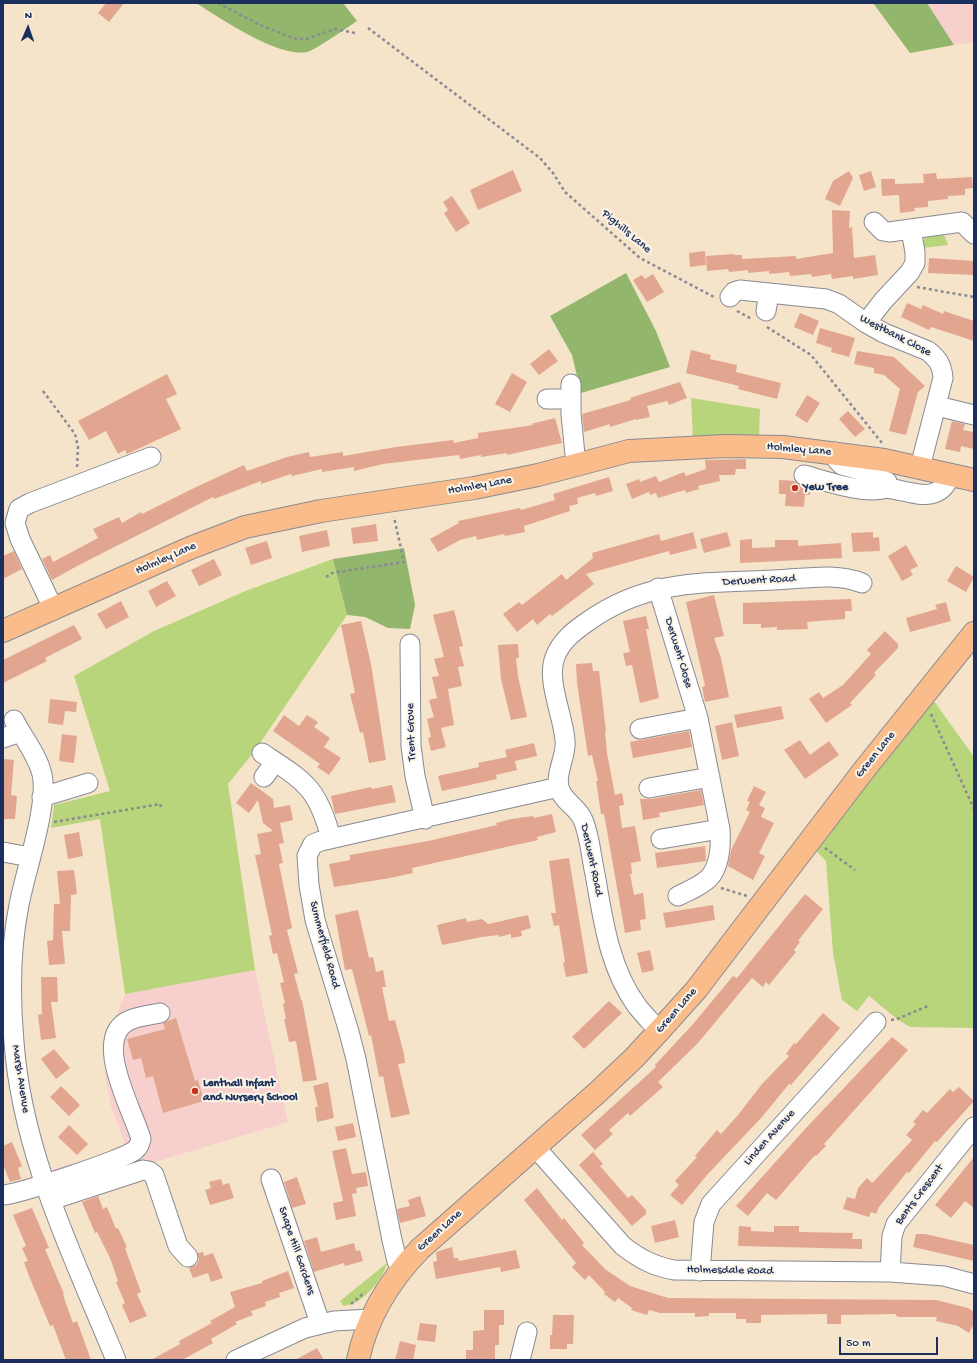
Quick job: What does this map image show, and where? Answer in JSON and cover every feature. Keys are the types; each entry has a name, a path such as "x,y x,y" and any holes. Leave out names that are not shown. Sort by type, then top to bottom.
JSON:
{"main road":[{"name":"Holmley Lane","path":"3,632 196,546 245,527 321,511 474,488 538,476 629,452 673,448 783,447 835,452 884,460 974,480"},
{"name":"Green Lane","path":"358,1360 371,1319 379,1301 401,1268 634,1058 696,990 812,838 974,633"}],"street":[{"path":"874,222 882,230 889,232 968,228"},
{"path":"866,323 898,284 910,272 915,263 915,252 911,230"},
{"name":"Westbank Close","path":"728,302 734,292 740,290 764,313 826,299 839,304 866,323 928,351 936,358 942,368 943,378 920,467"},
{"path":"546,399 570,392 576,465"},
{"path":"937,406 974,415"},
{"path":"835,452 837,460 842,465 880,477 888,482 887,488"},
{"path":"54,610 20,540 15,523 16,514 19,509 30,503 151,457"},
{"path":"804,475 841,486 880,490 887,488 930,495 939,493 947,485 952,474"},
{"name":"Derwent Road","path":"659,1031 637,1006 611,956 583,819 564,796 559,787 559,778 566,752 552,667 557,653 565,641 574,632 613,604 634,595 658,588 725,582 842,577 862,583"},
{"name":"Derwent Close","path":"658,588 698,718 720,830 721,842 718,855 713,871 708,878"},
{"name":"Trent Grove","path":"410,644 411,746 415,776 425,819"},
{"path":"640,729 698,718"},
{"name":"Marsh Avenue","path":"12,730 36,757 42,774 42,797 38,824 19,906 8,969 12,1014 11,1086 28,1125 48,1192 116,1360"},
{"path":"264,777 268,758 301,780 311,790 325,814 331,838"},
{"path":"649,788 710,777"},
{"path":"42,797 88,783"},
{"name":"Summerfield Road","path":"401,1268 397,1260 392,1240 349,1032 316,920 309,885 307,856 309,849 313,844 331,838 425,819 559,787"},
{"path":"661,839 720,830"},
{"path":"3,852 30,857"},
{"path":"678,896 708,878"},
{"path":"48,1192 135,1151 139,1146 141,1139 115,1070 113,1054 116,1037 120,1028 129,1020 160,1013"},
{"name":"Linden Avenue","path":"700,1271 704,1222 710,1204 876,1022"},
{"name":"Bents Crescent","path":"890,1272 892,1236 896,1224 974,1127"},
{"name":"Holmesdale Road","path":"535,1148 604,1227 623,1246 640,1259 656,1267 700,1271 890,1272 944,1276 974,1284"},
{"path":"3,1195 48,1192 143,1170 149,1171 154,1175 178,1246 182,1253 188,1257"},
{"name":"Snape Hill Gardens","path":"271,1179 320,1323"},
{"path":"236,1360 305,1328 320,1323 371,1319"},
{"path":"520,1360 527,1332"}],"path":[{"path":"218,3 260,25 296,39 306,39 336,29 355,33"},
{"name":"Pighills Lane","path":"368,28 540,158 553,173 565,192 640,258 728,302 764,313 811,355 881,440 884,450 884,460"},
{"path":"898,284 974,297"},
{"path":"43,392 75,434 78,447 77,485"},
{"path":"326,577 332,573 404,562 390,501"},
{"path":"933,716 974,809"},
{"path":"38,824 160,804 161,807"},
{"path":"812,838 855,870"},
{"path":"708,878 718,887 764,902"},
{"path":"876,1022 897,1019 928,1006"},
{"path":"349,1305 366,1291"}],"shaded area":[{"path":"927,3 974,3 974,42 954,45"},
{"name":"Lenthall Infant and Nursery School","path":"255,970 288,1122 55,1192 47,1171 120,1149 124,1141 111,1106 105,1075 112,1026 125,994"}],"green space":[{"path":"196,3 343,3 357,21 332,38 307,52 295,52 265,43 234,27"},
{"path":"873,3 927,3 954,45 910,53"},
{"path":"941,233 945,237 948,245 922,248 925,235"},
{"path":"626,273 656,331 670,367 581,393 572,355 550,316"},
{"path":"691,398 760,409 759,439 693,439"},
{"path":"404,548 415,605 410,629 388,628 365,617 347,615 333,559"},
{"path":"333,559 347,615 254,752 228,784 255,970 125,994 100,819 51,828 54,805 110,791 74,676 154,631 248,590"},
{"path":"934,701 974,757 974,1028 910,1027 897,1019 869,996 857,1011 842,1000 833,953 826,861 816,851"},
{"path":"387,1263 381,1278 365,1296 357,1302 343,1306 340,1301"}],"building":[{"path":"106,3 124,3 109,22 98,13"},
{"path":"513,170 522,191 478,210 470,190"},
{"path":"849,171 853,178 840,206 825,199 833,181"},
{"path":"871,171 876,187 864,191 859,175"},
{"path":"936,173 937,179 972,177 973,188 965,189 965,195 948,196 948,199 928,201 928,207 914,208 915,211 900,213 899,195 882,196 881,179 895,179 895,184 924,183 923,174"},
{"path":"452,196 470,223 456,232 444,213 448,210 443,202"},
{"path":"832,210 850,211 849,228 852,227 854,258 875,255 878,275 853,279 853,276 832,279 831,274 812,277 811,274 790,276 789,272 769,274 769,271 748,273 748,270 729,272 728,269 707,271 706,256 734,254 742,255 742,259 796,256 796,259 833,253"},
{"path":"705,251 706,265 690,267 689,253"},
{"path":"929,258 974,261 974,275 928,273"},
{"path":"653,274 664,292 647,302 633,280 642,275 645,279"},
{"path":"907,303 921,309 923,305 943,314 944,311 974,321 974,341 931,327 929,330 901,317"},
{"path":"800,313 819,321 813,335 794,327"},
{"path":"820,328 855,338 849,357 831,352 832,348 816,343"},
{"path":"549,349 558,361 539,375 530,364"},
{"path":"691,350 711,355 710,359 737,365 736,372 781,383 777,399 738,389 739,386 686,373"},
{"path":"857,351 894,357 925,386 918,392 906,435 889,431 900,389 884,375 874,373 874,368 854,364"},
{"path":"512,373 527,382 510,412 495,404"},
{"path":"167,374 177,394 166,399 181,429 127,454 125,450 118,454 106,431 89,440 78,421"},
{"path":"680,382 687,398 669,405 667,401 647,406 650,417 636,419 610,427 610,424 584,432 582,414 631,400 630,398"},
{"path":"807,395 820,403 807,423 795,415"},
{"path":"848,411 865,429 855,437 839,419"},
{"path":"555,418 562,443 507,455 507,453 481,457 481,455 460,459 459,455 383,464 354,471 354,467 322,472 322,469 292,476 291,474 261,484 261,481 214,499 213,497 52,580 42,559 50,555 53,562 98,538 93,529 119,517 122,523 141,512 142,514 244,465 247,471 287,457 309,452 310,457 343,452 343,456 396,447 453,440 454,443 478,438 478,433 534,425 531,424"},
{"path":"952,421 965,424 963,430 974,432 974,449 961,446 960,452 945,449"},
{"path":"746,459 746,469 736,469 735,475 719,475 720,481 698,486 699,489 686,493 685,490 658,498 656,493 650,495 649,492 632,499 626,484 639,479 640,482 656,476 659,482 684,472 686,476 706,469 705,460"},
{"path":"609,477 613,491 596,496 595,493 577,498 578,504 569,506 570,511 524,526 525,532 505,536 504,534 477,540 476,536 460,540 438,552 430,539 459,523 458,521 520,508 521,510 555,500 553,494"},
{"name":"Yew Tree","path":"779,480 795,481 810,488 810,495 805,495 804,507 785,506 786,494 779,494"},
{"path":"376,524 378,541 353,544 351,528"},
{"path":"327,530 330,546 302,552 299,536"},
{"path":"693,532 697,548 670,555 669,551 586,574 594,584 552,616 550,614 537,625 533,619 517,632 503,614 519,602 522,605 562,574 566,580 593,558 592,553 659,534 661,541"},
{"path":"727,532 731,546 704,553 700,539"},
{"path":"873,532 873,538 879,537 880,551 853,552 851,533"},
{"path":"752,539 752,548 775,547 775,540 798,540 798,546 841,543 842,558 740,563 740,540"},
{"path":"267,541 272,558 251,565 245,548"},
{"path":"906,545 918,566 910,570 913,575 902,581 888,556"},
{"path":"14,551 22,569 3,579 3,556"},
{"path":"214,559 222,575 199,586 191,570"},
{"path":"956,566 974,577 966,592 947,581"},
{"path":"167,581 176,596 156,607 148,591"},
{"path":"714,595 724,636 714,638 721,658 729,697 705,702 702,687 705,686 686,602"},
{"path":"851,599 852,611 845,611 845,619 807,622 808,629 777,630 777,627 761,628 761,624 743,624 743,603"},
{"path":"121,601 129,617 106,629 97,614"},
{"path":"946,602 951,621 910,632 906,618 937,609 935,605"},
{"path":"454,610 463,646 459,647 464,666 458,667 462,686 448,689 454,725 441,728 446,747 431,751 428,738 431,737 427,719 434,717 429,700 437,698 432,677 439,676 434,659 444,657 433,615"},
{"path":"646,616 649,629 646,629 659,698 640,703 632,665 626,666 623,653 630,652 623,621"},
{"path":"361,621 371,664 386,760 369,763 363,732 360,733 350,694 355,693 341,625"},
{"path":"74,625 82,639 45,658 47,661 3,683 3,660"},
{"path":"885,631 898,644 898,648 874,673 876,675 850,703 852,705 826,723 809,699 819,692 823,698 843,685 871,654 867,650"},
{"path":"518,644 519,658 516,658 518,676 527,717 511,720 501,679 498,645"},
{"path":"592,663 593,671 599,671 607,753 615,795 622,793 624,805 619,806 622,828 635,826 641,861 631,863 632,874 630,874 634,895 643,893 646,919 640,920 641,930 625,933 604,814 601,814 596,781 598,781 592,755 588,756 577,683 576,664"},
{"path":"50,699 77,702 76,712 65,711 63,725 48,723"},
{"path":"781,706 784,719 737,728 734,715"},
{"path":"284,715 299,726 307,715 318,722 314,727 330,738 324,747 341,758 329,775 317,767 320,764 273,731"},
{"path":"732,722 739,756 722,760 715,726"},
{"path":"689,731 692,747 633,758 630,742"},
{"path":"62,734 77,736 74,763 59,761"},
{"path":"800,740 810,755 829,741 839,755 805,779 784,750"},
{"path":"534,743 537,756 515,761 517,770 496,775 497,779 442,791 438,776 479,767 478,763 507,757 505,750"},
{"path":"3,759 14,760 11,795 17,796 15,819 3,819"},
{"path":"251,783 273,799 274,808 290,805 293,820 280,823 284,843 279,844 283,863 279,864 292,928 287,930 298,973 294,974 302,1000 317,1080 303,1082 296,1041 289,1042 284,1019 286,1019 283,1004 285,1003 280,983 284,982 277,953 273,954 269,936 272,935 255,855 261,854 257,834 273,831 263,823 258,800 249,813 236,803"},
{"path":"392,785 396,802 335,814 331,796 371,787 372,789"},
{"path":"754,786 766,792 759,805 765,808 761,817 774,823 759,853 765,856 753,880 728,866 731,850 750,812 746,810 750,802 747,801"},
{"path":"701,790 704,805 659,813 660,817 643,820 640,799 651,799"},
{"path":"552,814 556,832 537,837 538,840 412,868 413,873 334,887 329,864 350,860 350,855 428,841 497,825 496,823 511,819 533,816 534,818"},
{"path":"79,832 83,856 68,859 64,835"},
{"path":"705,846 706,861 657,868 655,853"},
{"path":"569,858 588,973 566,977 559,925 554,926 551,913 556,913 549,861"},
{"path":"74,870 77,894 71,895 70,931 62,931 65,964 49,965 47,941 53,940 54,904 60,904 57,871"},
{"path":"805,894 823,909 798,941 800,942 794,950 796,952 769,985 766,982 763,987 752,978 698,1043 658,1082 663,1087 630,1116 628,1113 609,1130 613,1134 595,1150 581,1135 656,1067 655,1065 693,1024 733,976 737,978"},
{"path":"713,905 715,920 666,928 663,913"},
{"path":"358,910 369,958 373,957 376,972 383,970 386,987 382,987 389,1021 395,1020 404,1054 405,1063 398,1064 410,1114 391,1118 383,1076 379,1077 371,1035 369,1036 352,969 345,970 335,915"},
{"path":"528,915 531,928 521,931 522,936 511,938 511,934 499,937 499,935 442,945 437,925 466,918 467,922 482,919 488,924"},
{"path":"650,950 654,970 642,973 637,953"},
{"path":"41,977 57,977 58,1002 51,1002 56,1038 41,1040 38,1015 42,1014"},
{"path":"609,1001 622,1013 584,1049 572,1037"},
{"path":"823,1013 840,1028 791,1085 789,1084 762,1117 707,1175 682,1205 670,1195 679,1185 675,1181 697,1157 695,1156 717,1130 721,1134 738,1115 762,1084 789,1056 786,1054 794,1043 796,1044"},
{"path":"176,1018 195,1081 198,1080 204,1101 163,1113 153,1076 146,1078 141,1058 133,1060 127,1039 165,1029 163,1023"},
{"path":"892,1037 908,1050 824,1144 826,1146 816,1156 815,1155 776,1200 767,1193 748,1216 736,1206 806,1128"},
{"path":"54,1049 70,1068 56,1079 41,1059"},
{"path":"328,1082 334,1118 317,1122 315,1107 318,1107 313,1086"},
{"path":"61,1086 80,1105 69,1116 50,1097"},
{"path":"959,1087 974,1101 937,1142 935,1141 909,1173 907,1172 879,1207 876,1214 871,1212 869,1217 843,1209 847,1197 855,1199 858,1188 867,1178 872,1183 912,1140 906,1135 916,1124 913,1122 923,1110 927,1113 950,1089 953,1092"},
{"path":"353,1123 356,1137 338,1141 335,1127"},
{"path":"69,1125 88,1144 77,1155 58,1137"},
{"path":"12,1142 22,1166 18,1168 21,1179 10,1182 3,1164 3,1146"},
{"path":"346,1148 352,1174 366,1172 368,1186 356,1188 357,1193 352,1194 356,1216 336,1220 333,1203 343,1201 332,1151"},
{"path":"593,1152 603,1164 600,1166 628,1198 632,1195 646,1210 646,1214 632,1226 579,1165"},
{"path":"974,1157 974,1208 965,1201 951,1218 935,1205"},
{"path":"297,1177 306,1204 292,1208 284,1182"},
{"path":"221,1179 223,1185 229,1183 234,1198 210,1205 205,1190 211,1188 209,1182"},
{"path":"537,1188 562,1220 564,1218 584,1243 582,1245 605,1269 630,1286 668,1298 936,1300 968,1308 974,1312 974,1324 969,1333 958,1326 936,1321 937,1317 900,1317 896,1316 896,1314 841,1315 841,1324 827,1324 827,1314 761,1315 761,1323 746,1323 746,1319 736,1319 736,1313 709,1313 709,1316 695,1317 695,1313 660,1313 649,1310 647,1315 631,1310 632,1308 618,1298 615,1302 604,1294 605,1292 589,1275 585,1280 572,1267 576,1263 524,1200"},
{"path":"98,1196 103,1209 107,1207 116,1229 118,1228 127,1247 125,1248 141,1292 137,1294 147,1316 130,1323 122,1305 125,1303 116,1282 118,1281 110,1258 97,1232 95,1233 82,1202"},
{"path":"420,1196 426,1216 400,1223 397,1209 410,1206 408,1200"},
{"path":"32,1208 49,1248 45,1249 64,1294 63,1295 73,1323 77,1321 91,1360 66,1360 53,1325 50,1326 29,1276 24,1262 28,1261 22,1248 26,1246 13,1215"},
{"path":"675,1220 679,1237 655,1243 651,1226"},
{"path":"739,1226 751,1227 751,1231 774,1232 774,1226 799,1226 799,1232 853,1233 852,1239 862,1239 862,1249 738,1246"},
{"path":"916,1234 925,1234 974,1245 974,1261 913,1247"},
{"path":"317,1237 321,1252 354,1243 356,1251 360,1250 363,1261 345,1266 344,1263 314,1272 304,1241"},
{"path":"452,1247 454,1258 458,1258 459,1261 516,1250 520,1268 501,1272 500,1267 436,1279 433,1262 437,1261 436,1252"},
{"path":"203,1252 204,1256 213,1253 223,1278 211,1282 208,1273 193,1278 189,1268 196,1265 199,1260 198,1253"},
{"path":"288,1271 294,1288 279,1293 280,1297 265,1302 266,1306 251,1311 253,1315 235,1322 237,1324 211,1339 213,1343 182,1360 151,1360 180,1344 179,1341 212,1323 210,1321 235,1307 230,1292 262,1283 262,1281"},
{"path":"484,1310 504,1310 504,1325 499,1325 499,1345 495,1345 495,1360 466,1360 466,1350 473,1350 473,1331 484,1330"},
{"path":"553,1315 574,1315 573,1344 567,1344 567,1349 550,1349 550,1335 552,1335"},
{"path":"420,1323 437,1325 435,1342 417,1340"},
{"path":"400,1341 416,1345 413,1360 395,1360"},
{"path":"317,1348 324,1360 295,1360"}],"place":[{"name":"Yew Tree","path":"795,488"},
{"name":"Lenthall Infant and Nursery School","path":"195,1091"}]}
